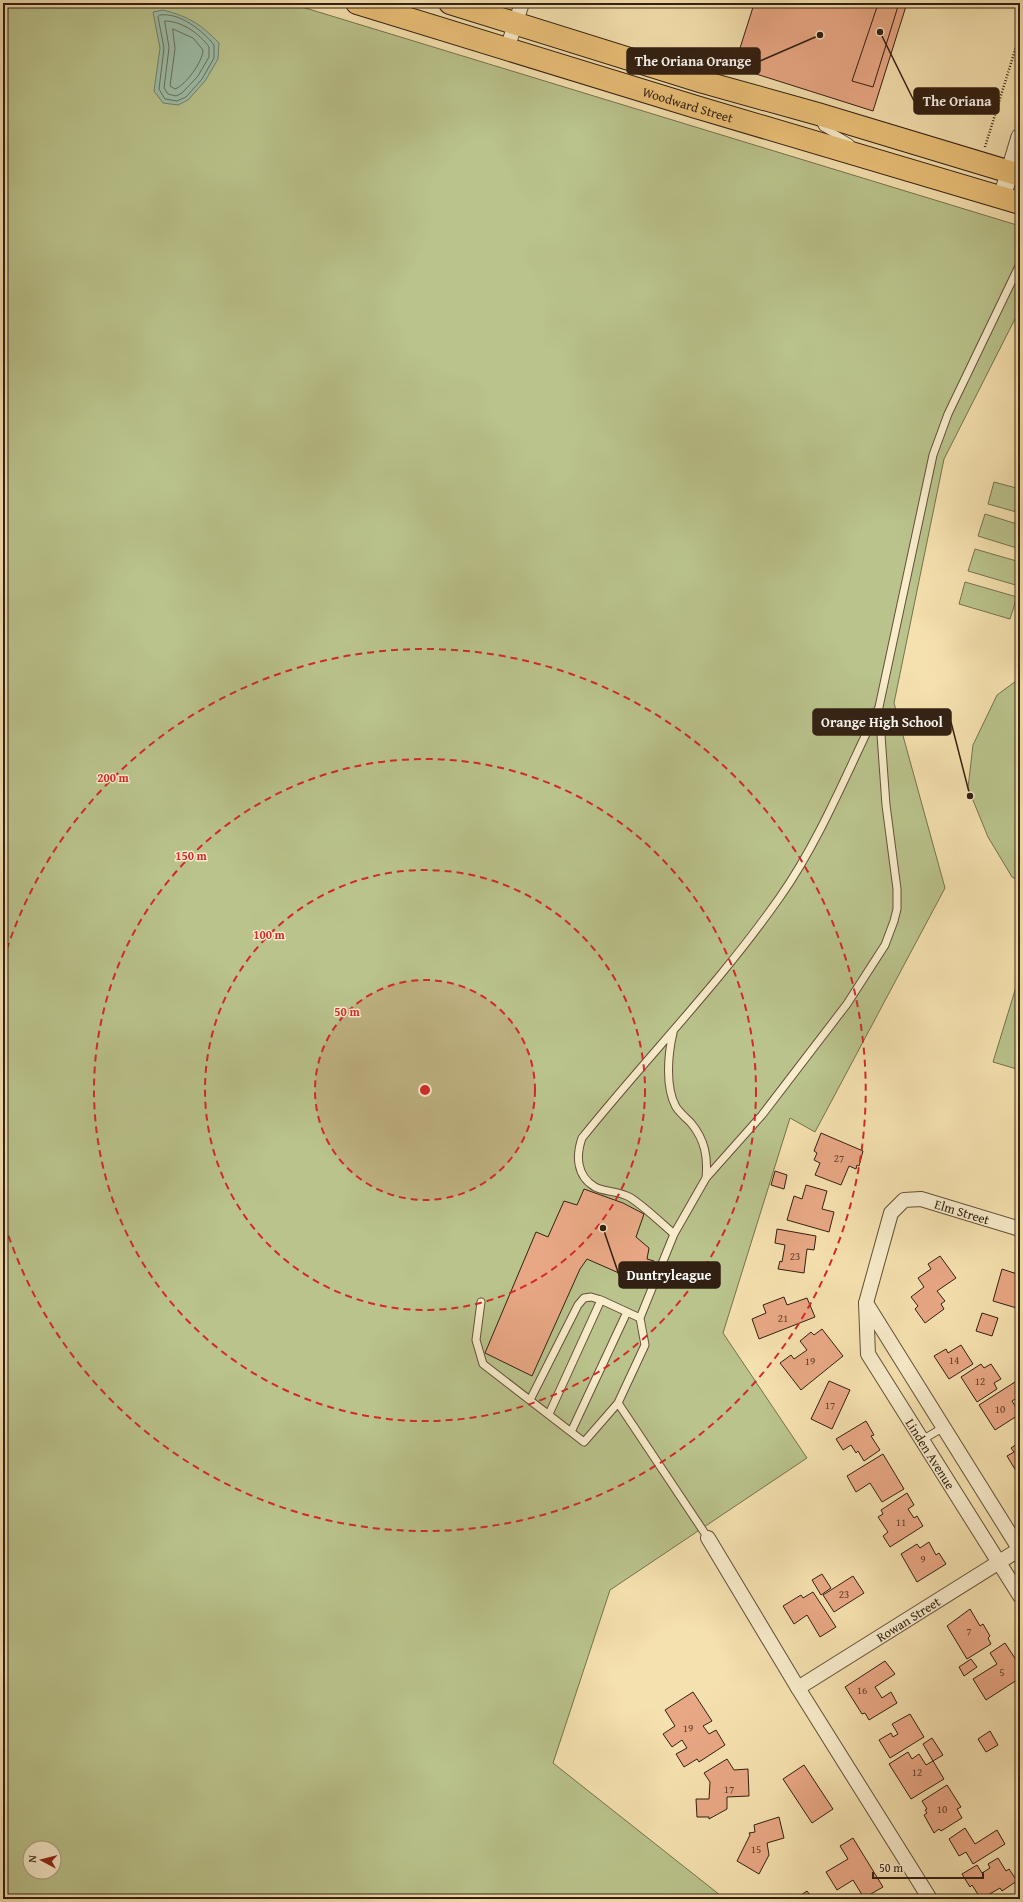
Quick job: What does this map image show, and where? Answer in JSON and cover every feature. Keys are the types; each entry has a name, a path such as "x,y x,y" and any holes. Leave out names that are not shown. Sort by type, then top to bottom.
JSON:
{"highway":[{"name":"Woodward Street","path":"357,3 696,107 884,161 1011,200"},
{"name":"Woodward Street","path":"450,3 519,13 703,82 818,114 1015,174"}],"street":[{"path":"507,49 519,13"},
{"path":"1011,200 1020,138"},
{"name":"Elm Street","path":"904,1200 921,1199 1020,1229"},
{"name":"Linden Avenue","path":"904,1200 891,1213 866,1303 868,1354 998,1564 1020,1596"},
{"name":"Linden Avenue","path":"866,1303 1020,1550"},
{"path":"708,1538 798,1688 930,1899"},
{"name":"Rowan Street","path":"798,1688 1020,1550"}],"lane":[{"path":"818,114 819,122 823,128 884,161"},
{"path":"674,1234 630,1197 596,1187 578,1167 577,1155 582,1138 705,995 780,896 808,851 879,707 932,455 948,414 1020,264"},
{"path":"481,1302 476,1340 483,1364 584,1442 618,1403 646,1345 640,1318 674,1234 706,1178 762,1115 847,1004 885,945 897,909 897,889 886,804 879,707"},
{"path":"673,1032 671,1044 672,1096 676,1106 692,1124 706,1151 706,1178"},
{"path":"530,1400 578,1305 584,1298 591,1296 640,1318"},
{"path":"549,1414 601,1300"},
{"path":"571,1432 627,1312"},
{"path":"618,1403 708,1538"},
{"path":"922,1440 944,1427"}],"path":[{"path":"985,148 1020,34"}],"green space":[{"path":"3,3 289,3 1020,226 1020,309 944,459 894,703 945,888 815,1132 790,1118 723,1333 807,1458 610,1590 553,1763 725,1899 3,1899"},
{"path":"994,482 1020,489 1020,513 988,504"},
{"path":"985,514 1020,525 1020,549 978,536"},
{"path":"975,549 1020,562 1019,586 968,571"},
{"path":"965,582 1017,597 1010,619 959,604"},
{"path":"1020,678 1020,881 1012,877 988,837 968,788 973,745 997,695"},
{"path":"1020,974 1020,1070 993,1062"}],"water":[{"path":"163,10 180,15 194,22 219,43 218,59 205,81 188,100 178,105 163,103 154,91 160,48 153,12"}],"building":[{"path":"751,3 907,3 873,111 734,67 754,4"},
{"path":"876,3 899,3 873,87 852,81 878,4"},
{"path":"821,1133 863,1151 859,1166 857,1165 856,1169 849,1166 841,1185 815,1175 820,1163 814,1160 817,1153 814,1151"},
{"path":"775,1171 787,1175 784,1189 771,1185"},
{"path":"806,1185 827,1191 822,1209 834,1212 829,1232 787,1220 794,1196 802,1199"},
{"path":"584,1189 623,1203 644,1214 636,1237 649,1248 647,1259 654,1261 644,1284 587,1259 580,1269 532,1376 485,1353 536,1232 548,1237 564,1201 577,1205"},
{"path":"777,1229 816,1236 814,1250 807,1249 804,1273 778,1269 780,1261 782,1262 785,1245 775,1243"},
{"path":"940,1256 956,1278 937,1291 945,1301 941,1304 944,1309 925,1323 915,1309 918,1306 911,1297 924,1287 918,1278 931,1269 928,1264"},
{"path":"1002,1269 1020,1275 1020,1309 993,1301"},
{"path":"784,1297 787,1305 807,1298 815,1317 759,1339 752,1319 766,1313 763,1305"},
{"path":"982,1313 998,1318 992,1336 976,1331"},
{"path":"822,1329 843,1356 801,1390 780,1363 791,1355 794,1359 807,1350 800,1341 811,1332 814,1335"},
{"path":"961,1345 973,1364 949,1379 934,1356 946,1349 948,1353"},
{"path":"981,1364 984,1368 991,1364 1001,1379 994,1383 997,1389 977,1402 961,1377"},
{"path":"829,1381 850,1390 832,1429 811,1419"},
{"path":"1015,1382 1020,1390 1020,1396 1012,1401 1020,1414 995,1430 979,1405"},
{"path":"866,1421 874,1435 871,1436 880,1450 864,1461 858,1451 856,1453 851,1445 843,1450 836,1439"},
{"path":"1020,1442 1020,1468 1016,1471 1007,1456 1014,1452 1011,1448"},
{"path":"883,1454 904,1489 882,1502 870,1483 856,1492 847,1476"},
{"path":"907,1493 914,1505 908,1509 914,1518 917,1516 923,1526 890,1547 883,1536 888,1532 878,1517 883,1514 881,1510"},
{"path":"929,1542 936,1555 939,1553 946,1564 917,1582 901,1554 917,1544 920,1548"},
{"path":"822,1574 831,1588 821,1595 812,1580"},
{"path":"853,1576 864,1593 834,1612 823,1595"},
{"path":"813,1592 836,1627 820,1637 807,1615 794,1624 783,1606 801,1595 803,1598"},
{"path":"970,1609 980,1626 983,1624 990,1636 988,1638 991,1644 967,1659 947,1626"},
{"path":"1005,1643 1020,1666 1020,1678 986,1700 973,1679 997,1664 990,1653"},
{"path":"971,1659 977,1667 964,1676 959,1667"},
{"path":"885,1661 895,1674 875,1687 882,1698 891,1692 897,1703 869,1720 865,1713 862,1714 845,1687"},
{"path":"1020,1690 1020,1702 1015,1694"},
{"path":"693,1692 712,1721 703,1726 709,1734 716,1730 725,1745 699,1762 697,1759 684,1767 676,1754 687,1748 682,1740 672,1747 663,1734 675,1726 665,1710"},
{"path":"910,1714 924,1737 890,1758 879,1740 891,1733 893,1737 898,1734 892,1724"},
{"path":"990,1731 998,1745 986,1752 978,1739"},
{"path":"932,1738 943,1755 933,1761 923,1744"},
{"path":"908,1752 912,1759 919,1754 926,1765 933,1761 944,1779 911,1799 889,1764"},
{"path":"727,1759 734,1770 748,1769 749,1796 727,1797 727,1809 709,1819 709,1817 697,1817 696,1799 709,1799 710,1782 704,1773"},
{"path":"804,1765 833,1809 812,1823 783,1779"},
{"path":"947,1785 961,1807 957,1809 962,1818 941,1831 939,1829 934,1833 924,1815 927,1813 925,1810 927,1809 922,1801"},
{"path":"779,1817 784,1838 767,1843 769,1855 759,1874 737,1861 750,1835 749,1833 755,1832 754,1825"},
{"path":"965,1828 975,1844 997,1830 1005,1844 973,1864 966,1852 959,1856 949,1839"},
{"path":"853,1838 883,1887 864,1898 853,1880 837,1890 826,1872 848,1859 840,1846"},
{"path":"998,1858 1006,1871 1009,1869 1017,1881 1002,1891 1000,1888 981,1899 972,1885 970,1887 962,1874 977,1865 982,1873 990,1868 988,1864"},
{"path":"807,1891 813,1899 795,1899"}],"place":[{"name":"The Oriana","path":"880,32"},
{"name":"The Oriana Orange","path":"820,35"},
{"name":"Orange High School","path":"970,796"},
{"name":"Duntryleague","path":"603,1228"}]}
